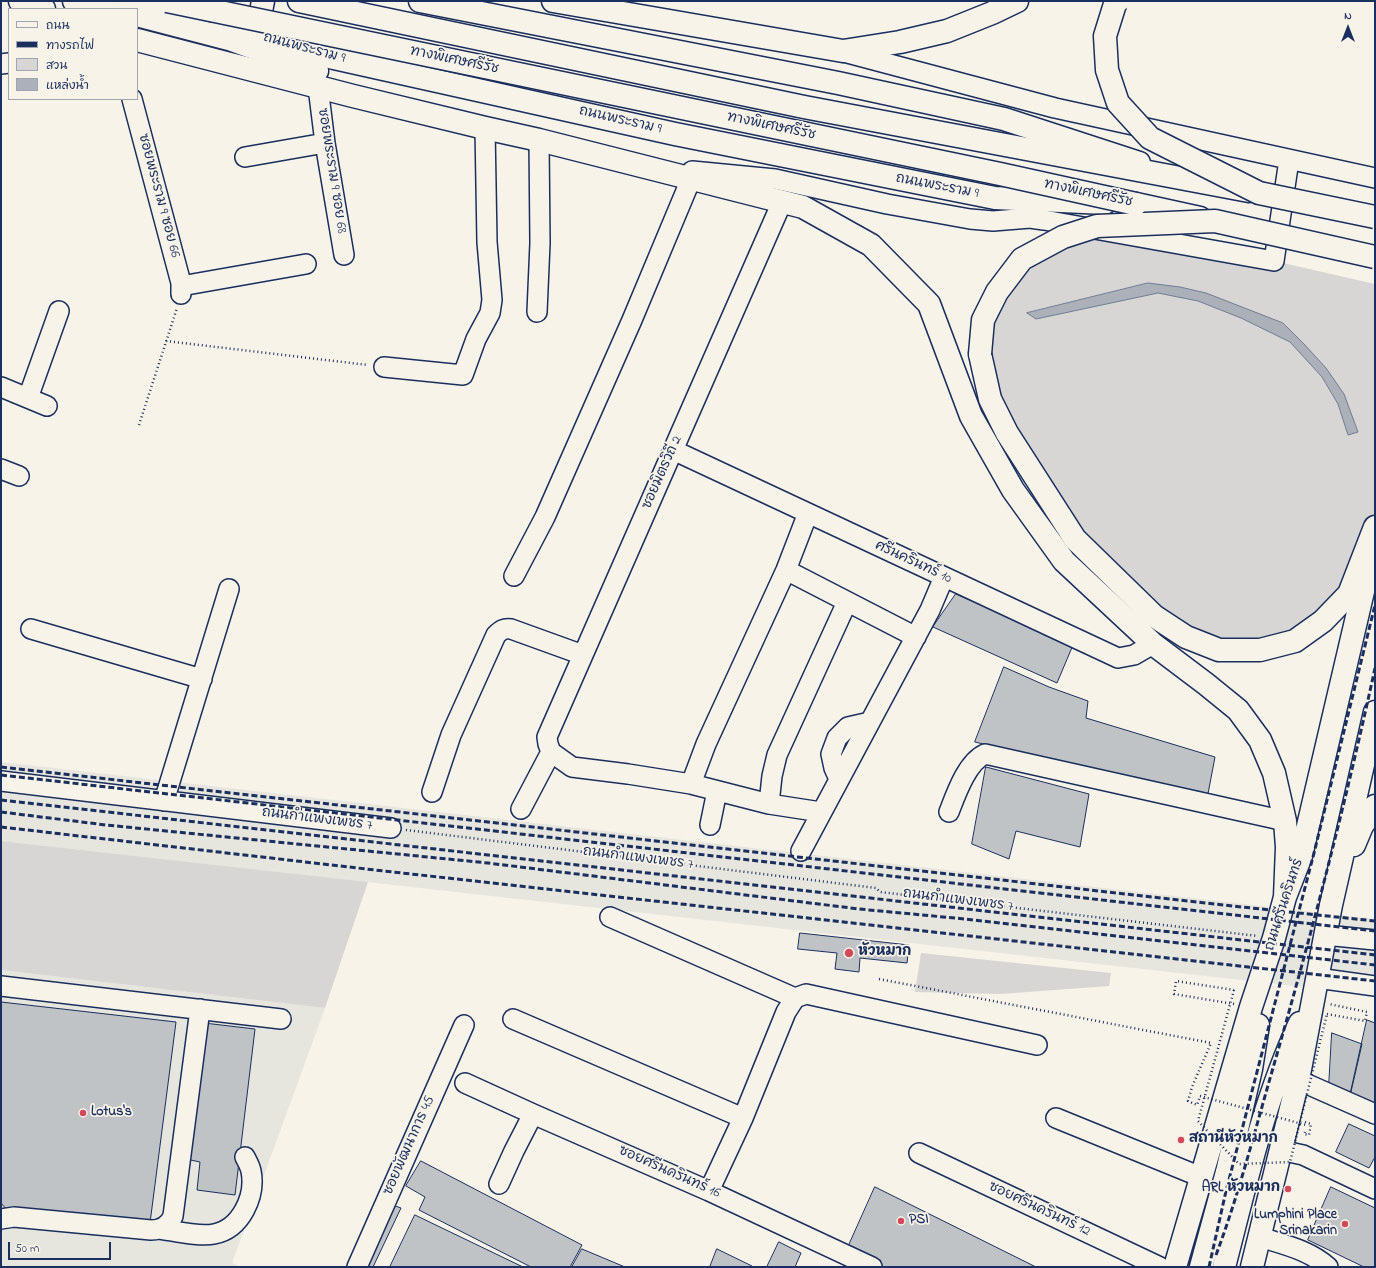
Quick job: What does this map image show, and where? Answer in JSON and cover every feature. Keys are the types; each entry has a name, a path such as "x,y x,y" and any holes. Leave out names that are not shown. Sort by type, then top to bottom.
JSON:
{"main road":[{"path":"20,1 41,8"},
{"path":"74,1 106,8"},
{"name":"ถนนพระราม 9","path":"109,1 185,17 334,58 676,134 995,198 1136,204"},
{"name":"ทางพิเศษศรีรัช","path":"167,1 993,173 1375,256"},
{"path":"239,32 259,22 263,1"},
{"name":"ทางพิเศษศรีรัช","path":"299,1 804,106 1183,178 1375,217"},
{"path":"420,1 838,83 1004,120 1183,178"},
{"path":"553,1 843,51 900,42 947,31 1017,1"},
{"path":"1118,1 1115,4 1105,36 1108,70 1118,103 1150,138 1259,193"},
{"path":"138,15 229,39 318,79"},
{"path":"138,40 318,79 485,128 539,140 803,207 871,245 929,304 971,416 1013,490 1064,561 1153,644 1238,710 1260,740 1274,773 1285,821 1287,847 1285,897"},
{"path":"1215,221 1097,226 1063,237 1022,259 997,292 984,320 980,354 990,399 1007,433 1075,539 1154,616 1186,637 1219,650 1260,650 1295,641 1323,621 1348,594 1375,527"},
{"name":"ถนนศรีนครินทร์","path":"1175,1267 1285,897 1301,856 1375,538"},
{"path":"1256,1266 1260,1237 1298,1080 1331,905 1375,712"},
{"path":"1331,905 1362,826 1375,806"},
{"path":"1201,1267 1251,1069 1257,1029 1294,892 1301,856"},
{"path":"1224,1267 1277,1078 1315,990"}],"street":[{"path":"843,51 1055,108 1375,178"},
{"name":"ซอยพระราม 9 ซอย 68","path":"318,79 325,143 344,255"},
{"name":"ซอยพระราม 9 ซอย 66","path":"132,100 181,290"},
{"path":"384,367 463,375 476,339 490,313 492,300 486,242 485,128"},
{"path":"538,312 540,243 539,140"},
{"path":"245,157 325,143"},
{"path":"639,166 775,179 887,204 970,219 993,221 1030,218 1274,261 1289,160"},
{"path":"514,576 545,517 632,320 691,179"},
{"name":"ซอยมิตรวิถี 2","path":"522,809 549,748 547,737 782,202"},
{"path":"181,290 306,264"},
{"path":"28,398 58,311"},
{"path":"1,387 47,406"},
{"name":"ศรีนครินทร์ 10","path":"674,450 1118,658 1134,655 1153,644"},
{"path":"1,469 19,476"},
{"path":"691,784 706,744 786,570 808,513"},
{"path":"786,570 916,636"},
{"path":"801,851 930,610 944,577"},
{"path":"164,801 229,589"},
{"path":"768,804 777,755 847,602"},
{"path":"31,629 202,679"},
{"path":"432,792 451,735 496,635 500,631 505,629 511,630 583,654"},
{"path":"549,748 572,767 691,784 768,804 822,812"},
{"path":"949,812 960,783 978,757 985,754 1285,821"},
{"name":"ถนนกำแพงเพชร 7","path":"1,782 391,828"},
{"path":"710,825 717,791"},
{"path":"610,917 795,998"},
{"path":"1325,935 1375,940"},
{"path":"1,986 281,1019"},
{"path":"1315,990 1375,986"},
{"path":"709,1191 743,1118 786,1012 795,998 806,994 1037,1045"},
{"path":"159,1229 168,1224 173,1216 200,1010"},
{"path":"513,1019 743,1118"},
{"name":"ซอยพัฒนาการ 45","path":"357,1267 464,1025"},
{"path":"1298,1080 1375,1114"},
{"name":"ซอยศรีนครินทร์ 16","path":"465,1083 709,1191 872,1267"},
{"path":"499,1184 533,1114"},
{"path":"1056,1118 1201,1177"},
{"path":"1280,1150 1303,1155 1375,1189"},
{"name":"ซอยศรีนครินทร์ 12","path":"919,1153 1160,1267"},
{"path":"1,1219 14,1217 151,1230 159,1229 207,1235 220,1233 231,1227 244,1211 249,1199 252,1187 252,1172 245,1157"},
{"path":"1260,1237 1304,1251 1317,1257 1328,1267"}],"path":[{"path":"139,425 181,290"},
{"path":"166,341 384,367"},
{"name":"ถนนกำแพงเพชร 7","path":"391,828 876,888 880,892 1274,938"},
{"path":"879,979 1210,1043 1192,1087 1188,1101 1197,1105 1200,1096 1306,1125 1304,1134 1309,1135 1311,1124 1305,1122"},
{"path":"1252,1007 1193,997 1174,994 1176,981 1234,990 1204,1097 1198,1121 1239,1164 1290,1162 1327,1014 1365,1021 1367,1012 1351,1009 1315,990"}],"shaded area":[{"path":"1,762 1375,919 1375,995 1,841"},
{"path":"1,970 325,1008 232,1263 241,1267 1,1267"}],"green space":[{"path":"1093,227 1274,261 1375,284 1375,527 1349,594 1260,650 1186,637 1075,539 1007,433 984,320 1022,259"},
{"path":"1,841 368,882 325,1008 1,970"},
{"path":"921,953 1111,973 1109,986 1000,994 915,992"}],"water":[{"path":"1148,283 1180,287 1206,293 1283,323 1326,368 1344,394 1358,432 1348,435 1338,404 1322,377 1290,342 1241,318 1198,301 1158,293 1036,319 1027,313"}],"building":[{"path":"956,594 1073,645 1057,683 933,627"},
{"path":"1004,667 1049,687 1088,701 1086,718 1215,757 1207,799 975,742"},
{"path":"986,767 1089,794 1080,847 1016,831 1009,859 972,844"},
{"path":"800,933 909,945 907,963 860,958 859,972 835,969 837,953 798,949"},
{"name":"Lotus's","path":"1,1002 176,1022 150,1223 7,1210 1,1203"},
{"path":"1367,1020 1375,1023 1375,1107 1350,1096"},
{"path":"204,1023 255,1029 235,1195 197,1190 200,1162 186,1159"},
{"path":"1332,1033 1362,1044 1350,1096 1329,1086"},
{"path":"1349,1124 1375,1136 1375,1157 1369,1168 1336,1152"},
{"path":"421,1161 582,1245 570,1267 531,1267 419,1210 425,1197 406,1186"},
{"name":"PSI","path":"875,1187 1036,1267 874,1267 845,1254"},
{"name":"Lumphini Place Srinakarin","path":"1331,1187 1375,1208 1375,1267 1364,1267 1308,1240"},
{"path":"390,1204 401,1208 373,1267 362,1267"},
{"path":"415,1215 523,1267 390,1267"},
{"path":"779,1242 801,1253 795,1267 767,1267"},
{"path":"582,1249 625,1267 572,1267"},
{"path":"717,1249 752,1266 752,1267 710,1267"}],"railway":[{"path":"1209,1267 1226,1191 1314,853 1375,605"},
{"path":"1216,1255 1246,1162 1301,969 1340,819 1375,668"},
{"path":"1,767 1375,921"},
{"path":"1,775 1375,931"},
{"path":"1,800 1375,955"},
{"path":"1,812 106,825 488,863 859,909 965,919 1375,965"},
{"path":"1,827 1375,981"}],"place":[{"name":"หัวหมาก","path":"849,953"},
{"name":"Lotus's","path":"83,1113"},
{"name":"สถานีหัวหมาก","path":"1181,1140"},
{"name":"ARL หัวหมาก","path":"1288,1189"},
{"name":"PSI","path":"901,1221"},
{"name":"Lumphini Place Srinakarin","path":"1345,1224"}]}
